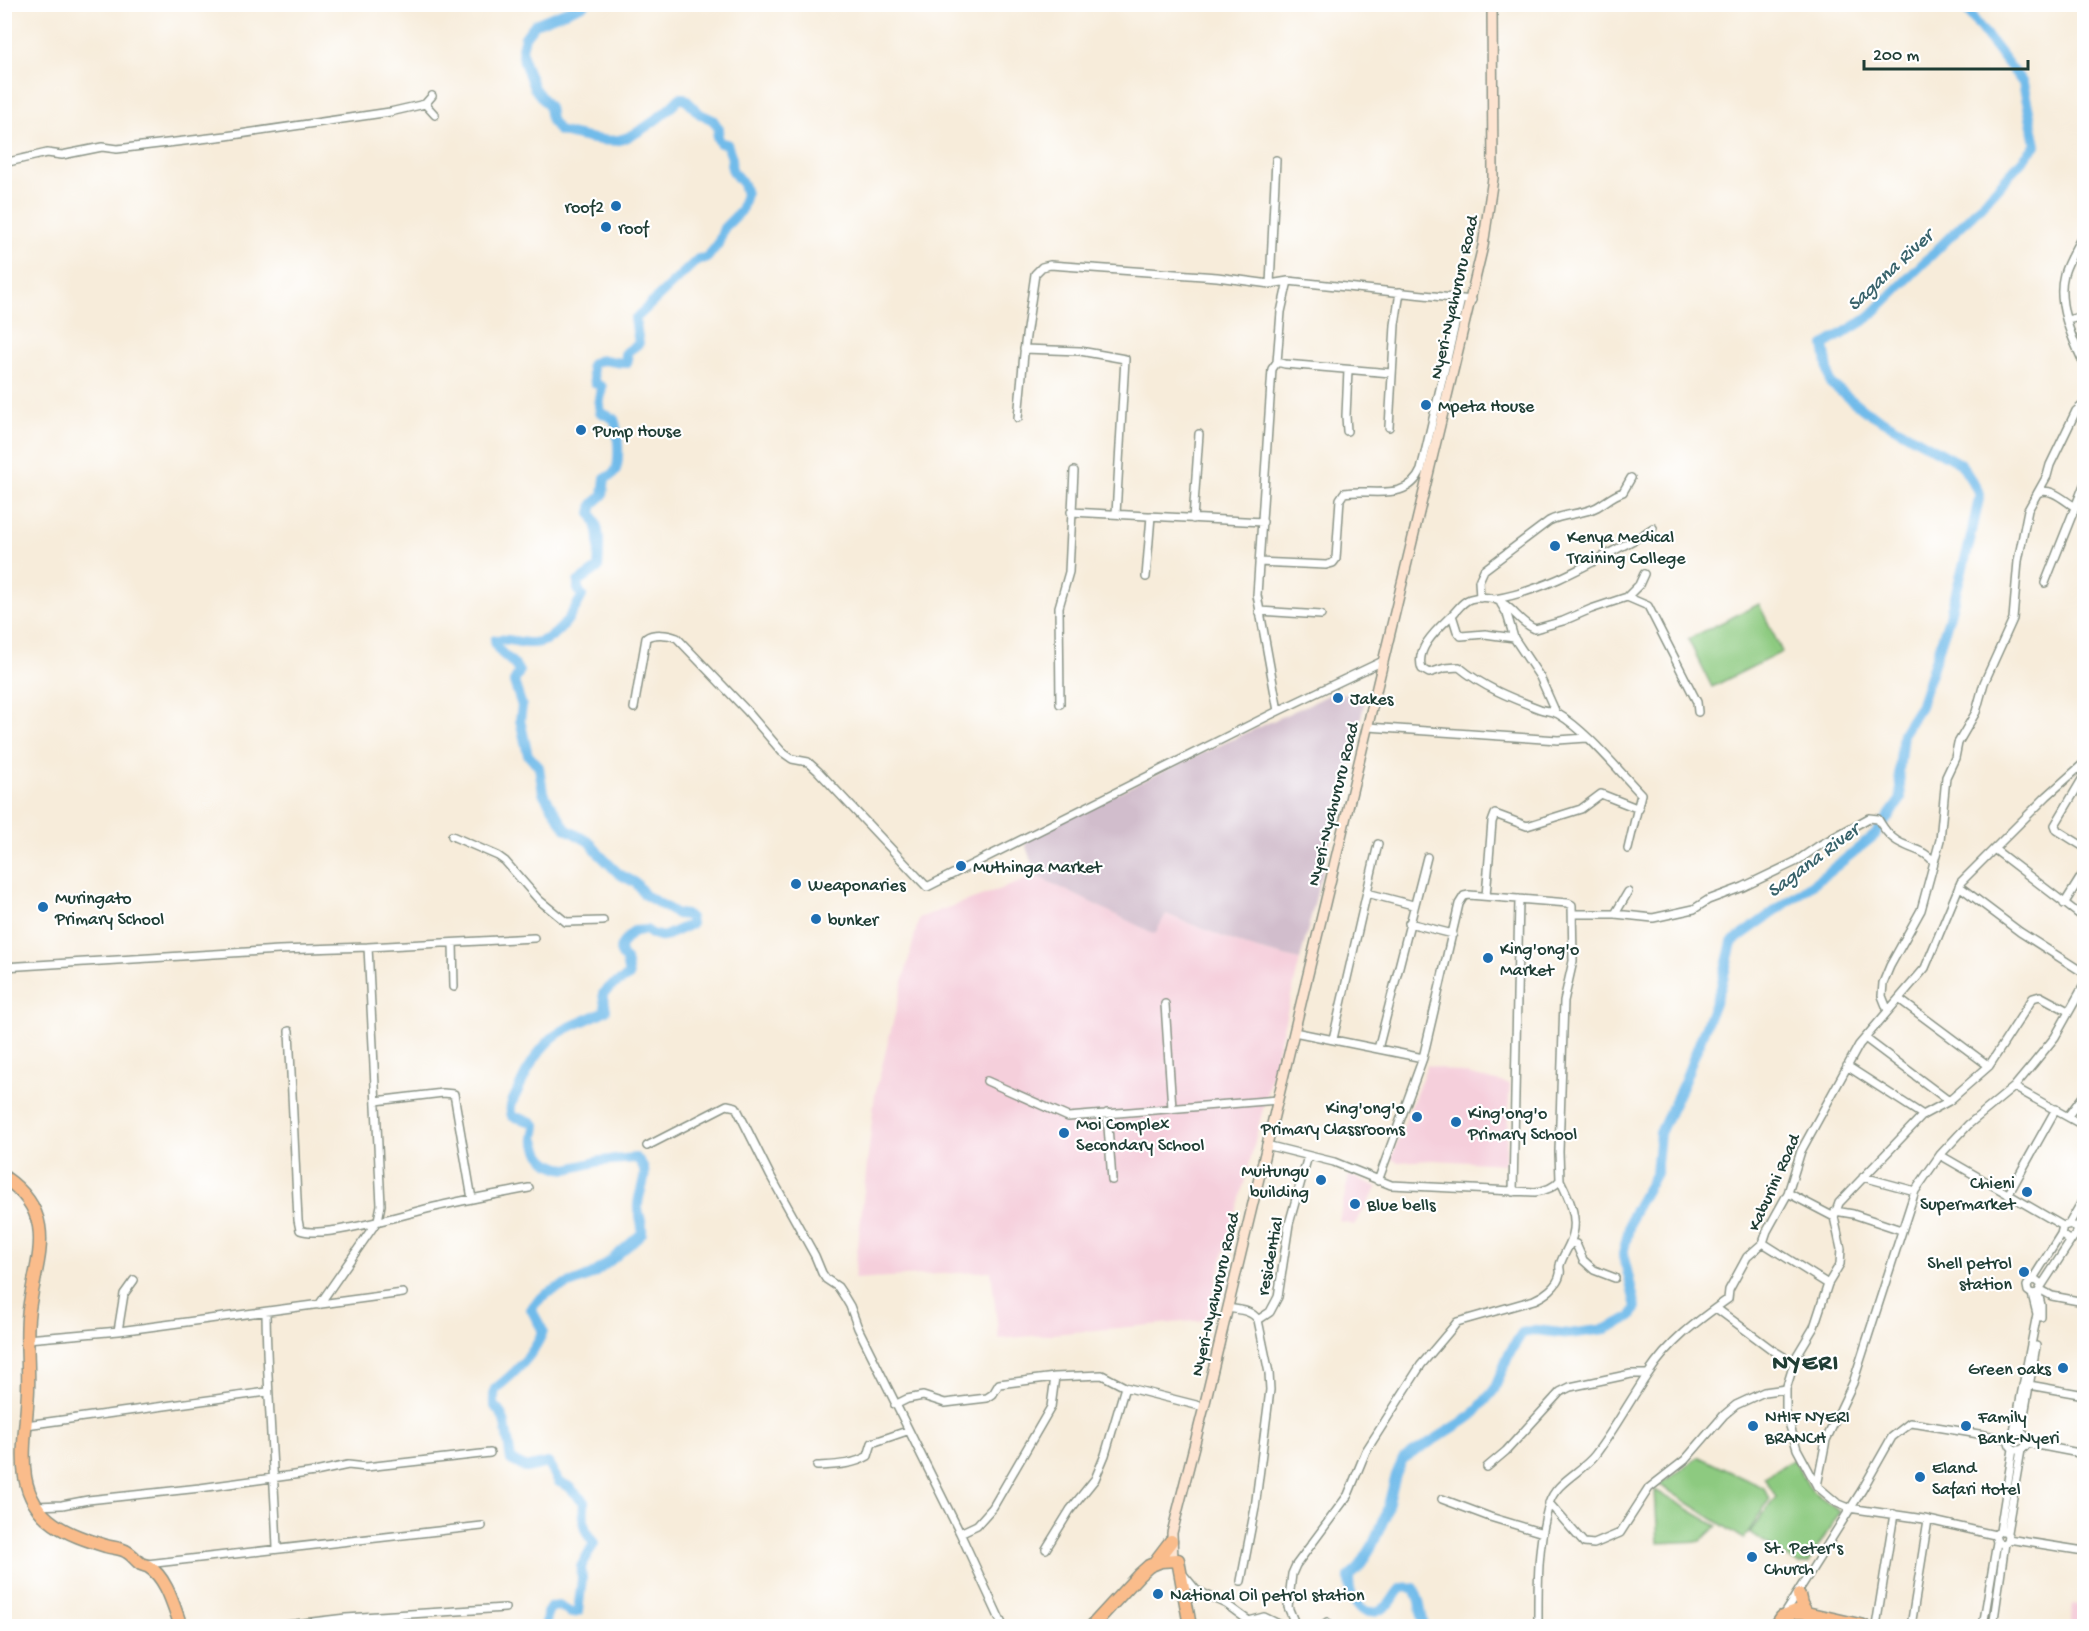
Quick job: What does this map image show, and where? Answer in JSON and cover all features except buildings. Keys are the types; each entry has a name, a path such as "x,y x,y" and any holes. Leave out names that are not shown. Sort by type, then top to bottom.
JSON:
{"highway":[{"path":"4,1177 22,1193 30,1204 40,1229 40,1255 31,1300 27,1339 24,1455 25,1476 36,1506 61,1530 127,1551 141,1565 149,1566 164,1584 181,1626"},
{"path":"1092,1626 1139,1575 1157,1564 1171,1541"},
{"path":"1157,1564 1166,1568 1176,1566 1183,1616 1189,1626"},
{"path":"1799,1595 1801,1605 1806,1612"},
{"path":"1782,1622 1798,1612 1806,1612 1864,1626"},
{"path":"1782,1622 1797,1618 1828,1618"}],"main road":[{"name":"Nyeri-Nyahururu Road","path":"1176,1566 1171,1541 1472,300 1487,225 1493,178 1492,4"},
{"name":"Nyeri-Nyahururu Road","path":"1176,1566 1177,1537 1190,1465"}],"street":[{"path":"4,164 47,153 74,154 91,148 117,149 226,136 390,112 424,104 432,96"},
{"path":"424,104 435,115"},
{"path":"1270,284 1276,160"},
{"path":"2085,232 2064,275 2062,284 2067,321 2085,364"},
{"path":"1018,418 1024,349 1035,274 1042,267 1050,265 1217,277 1270,284 1288,281 1472,300"},
{"path":"1278,711 1257,595 1272,369 1277,362 1281,312 1288,281"},
{"path":"1389,428 1395,325 1400,292"},
{"path":"1259,562 1326,565 1333,563 1340,500 1344,493 1402,490 1416,479 1421,470 1461,299"},
{"path":"2067,321 2085,316"},
{"path":"1024,349 1080,351 1125,359 1116,514"},
{"path":"1277,362 1392,373"},
{"path":"1347,431 1348,370"},
{"path":"1888,1011 1882,996 1883,983 1921,910 1943,822 1946,777 1955,758 1958,743 1976,712 1984,683 2013,619 2022,532 2028,510 2076,411 2085,404"},
{"path":"1193,519 1199,434"},
{"path":"1060,704 1059,607 1069,572 1074,471"},
{"path":"1480,598 1479,581 1484,570 1549,521 1560,515 1597,507 1623,492 1631,478"},
{"path":"2045,583 2085,485"},
{"path":"2038,493 2043,490 2048,491 2075,507"},
{"path":"1071,512 1263,522"},
{"path":"1146,577 1151,516"},
{"path":"1556,713 1544,711 1495,691 1469,677 1459,667 1429,673 1422,669 1420,663 1424,649 1439,627 1463,603 1480,598 1498,600 1548,584 1653,528"},
{"path":"1498,600 1535,629 1627,597 1639,585 1644,574"},
{"path":"1627,597 1648,606 1696,702 1698,712"},
{"path":"1498,600 1507,614 1514,638 1540,677 1556,713 1587,738 1641,794 1628,849"},
{"path":"1259,611 1321,615"},
{"path":"1452,615 1461,636 1485,634 1514,638"},
{"path":"634,708 645,638 651,635 677,638 747,711 782,752 790,758 808,762 818,771 927,887 1278,711 1383,661"},
{"path":"1368,727 1558,740 1587,738"},
{"name":"Kaburini Road","path":"1538,1626 1537,1574 1549,1503 1555,1491 1595,1456 1647,1374 1690,1326 1728,1299 1730,1290 1747,1257 1763,1244 1767,1231 1788,1193 1801,1151 1847,1066 1865,1038 1925,968 1959,886 1970,871 2011,834 2047,796 2085,763"},
{"path":"2085,776 2055,826 2056,830 2085,847"},
{"path":"1486,896 1492,822 1495,814 1527,826 1581,809 1601,794 1639,809"},
{"path":"1573,914 1615,914 1653,918 1694,909 1708,900 1743,887 1795,862 1820,845 1869,818 1878,819 1890,836 1906,846 1927,854 1934,862"},
{"path":"452,836 506,861 539,900 567,922 603,921"},
{"path":"1333,1039 1378,844"},
{"path":"1994,849 2084,917"},
{"path":"1378,1049 1427,857"},
{"path":"2064,904 2085,872"},
{"path":"1959,886 2020,932 2085,973"},
{"path":"1615,914 1628,892"},
{"path":"1367,893 1413,905"},
{"path":"1296,1626 1288,1607 1292,1574 1296,1565 1348,1495 1366,1451 1420,1365 1457,1322 1504,1310 1544,1296 1560,1273 1559,1267 1574,1234 1570,1201 1560,1180 1559,1152 1564,1001 1573,961 1572,905 1469,895 1461,899 1423,1058 1378,1181"},
{"path":"1513,1192 1519,899"},
{"path":"1409,922 1453,934"},
{"path":"4,967 279,950 534,938"},
{"path":"453,943 454,987"},
{"path":"318,1305 378,1220 381,1187 368,947"},
{"path":"1817,1486 1826,1440 1853,1383 1915,1191 1940,1155 1969,1124 2014,1087 2055,1037 2085,985"},
{"path":"2068,1011 2040,996 2033,998 1989,1066 1949,1101 1923,1115 1863,1177 1834,1214 1841,1249 1840,1264 1828,1284 1814,1327 1794,1363 1785,1401 1789,1428 1797,1449 1817,1486 1830,1499 1849,1508 1928,1520 2002,1537 2085,1551"},
{"path":"1899,999 1989,1066"},
{"path":"1165,1004 1172,1108"},
{"path":"289,1031 299,1227 303,1231 322,1231 529,1188"},
{"path":"1294,1032 1423,1058"},
{"path":"1865,1038 1949,1101"},
{"path":"1847,1066 1923,1115"},
{"path":"987,1080 1068,1117 1278,1100"},
{"path":"2014,1087 2085,1126"},
{"path":"376,1101 443,1093 454,1094 472,1199"},
{"path":"2068,1116 2085,1095"},
{"path":"647,1146 727,1105 736,1107 822,1273 826,1279 838,1287 850,1306 858,1328 907,1431 960,1533 1003,1626"},
{"path":"2008,1195 2056,1109"},
{"path":"1107,1113 1112,1180"},
{"path":"1266,1145 1356,1170 1378,1181 1405,1186 1513,1192 1543,1191 1560,1180"},
{"path":"1940,1155 2064,1228 2067,1239 2075,1234"},
{"name":"residential","path":"1258,1320 1270,1312 1278,1297 1289,1224 1308,1156"},
{"path":"1863,1177 1915,1191"},
{"path":"1788,1193 1834,1214 1853,1214 1901,1230"},
{"path":"2085,1198 2027,1286 2028,1291 2038,1291 2085,1302"},
{"path":"1782,1622 1892,1437 1899,1430 1910,1424 2008,1439 2017,1432 2029,1385 2041,1317 2038,1291 2085,1215"},
{"path":"2064,1228 2073,1225 2075,1234 2085,1240"},
{"path":"1570,1243 1577,1245 1583,1260 1594,1270 1615,1278"},
{"path":"1763,1244 1828,1284"},
{"path":"118,1331 124,1294 134,1280"},
{"path":"2017,1432 2037,1321 2039,1281 2032,1280"},
{"path":"27,1339 118,1331 403,1293"},
{"path":"1228,1308 1250,1312 1258,1320 1269,1373 1270,1390 1255,1508 1241,1581"},
{"path":"1716,1308 1771,1349 1794,1363"},
{"path":"266,1312 267,1392 277,1548"},
{"path":"1487,1467 1506,1451 1560,1392 1570,1387 1631,1374 1647,1374"},
{"path":"895,1405 907,1399 922,1396 945,1403 987,1398 993,1394 999,1384 1055,1377 1102,1375 1125,1387 1204,1407"},
{"path":"960,1533 977,1525 993,1507 1051,1407 1055,1377"},
{"path":"2029,1385 2079,1394 2085,1393"},
{"path":"1046,1549 1070,1510 1095,1479 1105,1455 1125,1387"},
{"path":"1549,1503 1584,1543 1594,1544 1614,1536 1624,1528 1649,1488 1685,1460 1724,1415 1736,1405 1764,1392 1786,1389"},
{"path":"26,1425 267,1392"},
{"path":"817,1466 835,1466 864,1459 872,1443 907,1431"},
{"path":"2017,1432 2026,1435 2027,1443"},
{"path":"2008,1439 2009,1445 2017,1450"},
{"path":"1983,1626 2017,1450 2027,1443 2085,1454"},
{"path":"36,1506 140,1496 315,1472 348,1465 366,1467 490,1453"},
{"path":"1442,1498 1490,1517 1543,1533"},
{"path":"1876,1626 1894,1514"},
{"path":"1911,1626 1928,1520"},
{"path":"141,1565 482,1526"},
{"path":"1993,1626 2002,1537"},
{"path":"1782,1622 1818,1559"},
{"path":"1176,1566 1196,1590 1226,1604 1249,1621 1264,1617 1284,1626 1292,1615"},
{"path":"278,1626 346,1618 505,1608"}],"shaded area":[{"path":"1335,692 1366,698 1300,960 1246,946 1166,914 1155,934 1037,876 1026,847 1026,835"},
{"name":"Moi Complex Secondary School","path":"1037,876 1154,933 1166,914 1246,946 1300,960 1247,1173 1205,1320 999,1339 991,1271 854,1279 875,1094 919,918"},
{"name":"King'ong'o Primary School","path":"1427,1065 1510,1084 1505,1164 1433,1160 1398,1162 1391,1159"},
{"name":"Blue bells","path":"1349,1175 1378,1187 1354,1225 1339,1221"},
{"path":"2073,1604 2084,1606 2081,1626 2070,1626"}],"green space":[{"path":"1759,604 1782,652 1712,687 1688,639"},
{"path":"1699,1457 1764,1488 1769,1500 1744,1539 1660,1485"},
{"path":"1794,1459 1811,1491 1840,1512 1808,1563 1799,1565 1750,1532 1776,1497 1764,1477"},
{"path":"1655,1490 1717,1526 1700,1541 1658,1543"}],"waterway":[{"path":"546,1626 547,1613 551,1607 559,1606 571,1613 578,1612 581,1567 594,1543 584,1524 584,1502 568,1486 559,1482 548,1463 526,1468 511,1460 504,1420 495,1405 495,1389 523,1363 539,1340 543,1331 531,1309 537,1301 551,1291 596,1272 642,1233 638,1202 644,1169 636,1158 600,1161 568,1169 548,1163 539,1152 534,1138 536,1126 532,1122 512,1116 511,1106 531,1065 548,1042 568,1028 606,1010 603,994 611,986 629,976 626,960 620,952 624,941 634,931 646,930 663,937 691,924 690,918 686,915 677,914 645,895 636,883 619,874 591,843 566,829 543,793 539,767 528,755 520,720 522,706 514,682 519,672 517,667 498,649 495,640 532,643 549,638 562,627 582,596 578,589 578,582 598,568 598,533 591,513 593,504 603,495 605,478 614,474 618,463 618,447 614,419 600,412 602,387 595,383 591,365 604,360 627,363 628,359 625,354 639,343 635,319 698,259 707,258 718,244 724,228 741,211 746,194 743,184 733,172 732,158 727,144 720,143 717,137 719,129 713,120 700,114 684,98 680,98 643,129 627,138 613,141 598,140 559,131 551,120 549,107 534,88 524,62 522,48 525,37 535,24 585,4"},
{"name":"Sagana River","path":"1424,1626 1414,1588 1400,1589 1389,1604 1372,1612 1360,1608 1351,1595 1349,1586 1349,1577 1358,1569 1372,1546 1385,1517 1396,1475 1403,1459 1472,1416 1494,1390 1510,1352 1522,1333 1536,1330 1569,1334 1606,1329 1631,1317 1636,1307 1623,1254 1632,1215 1656,1173 1660,1133 1684,1082 1721,987 1732,942 1825,875 1875,835 1901,799 1899,770 1903,733 1920,706 1949,618 1980,494 1961,464 1864,410 1830,383 1824,345 1868,318 1979,208 2036,145 2023,83 1962,4"}],"place":[{"name":"roof2","path":"616,206"},
{"name":"roof","path":"606,227"},
{"name":"Mpeta House","path":"1426,405"},
{"name":"Pump House","path":"581,430"},
{"name":"Kenya Medical Training College","path":"1555,546"},
{"name":"Jakes","path":"1338,698"},
{"name":"Muthinga Market","path":"961,866"},
{"name":"Weaponaries","path":"796,884"},
{"name":"Muringato Primary School","path":"43,907"},
{"name":"bunker","path":"816,919"},
{"name":"King'ong'o Market","path":"1488,958"},
{"name":"King'ong'o Primary Classrooms","path":"1417,1117"},
{"name":"King'ong'o Primary School","path":"1456,1122"},
{"name":"Moi Complex Secondary School","path":"1064,1133"},
{"name":"Muitungu building","path":"1321,1180"},
{"name":"Chieni Supermarket","path":"2027,1192"},
{"name":"Blue bells","path":"1355,1204"},
{"name":"Shell petrol station","path":"2024,1272"},
{"name":"Green oaks","path":"2063,1368"},
{"name":"NHIF NYERI BRANCH","path":"1753,1426"},
{"name":"Family Bank-Nyeri","path":"1966,1426"},
{"name":"Eland Safari Hotel","path":"1920,1477"},
{"name":"St. Peter's Church","path":"1752,1557"},
{"name":"National Oil petrol station","path":"1158,1594"}],"district":[{"name":"NYERI","path":"1806,1361"}]}
